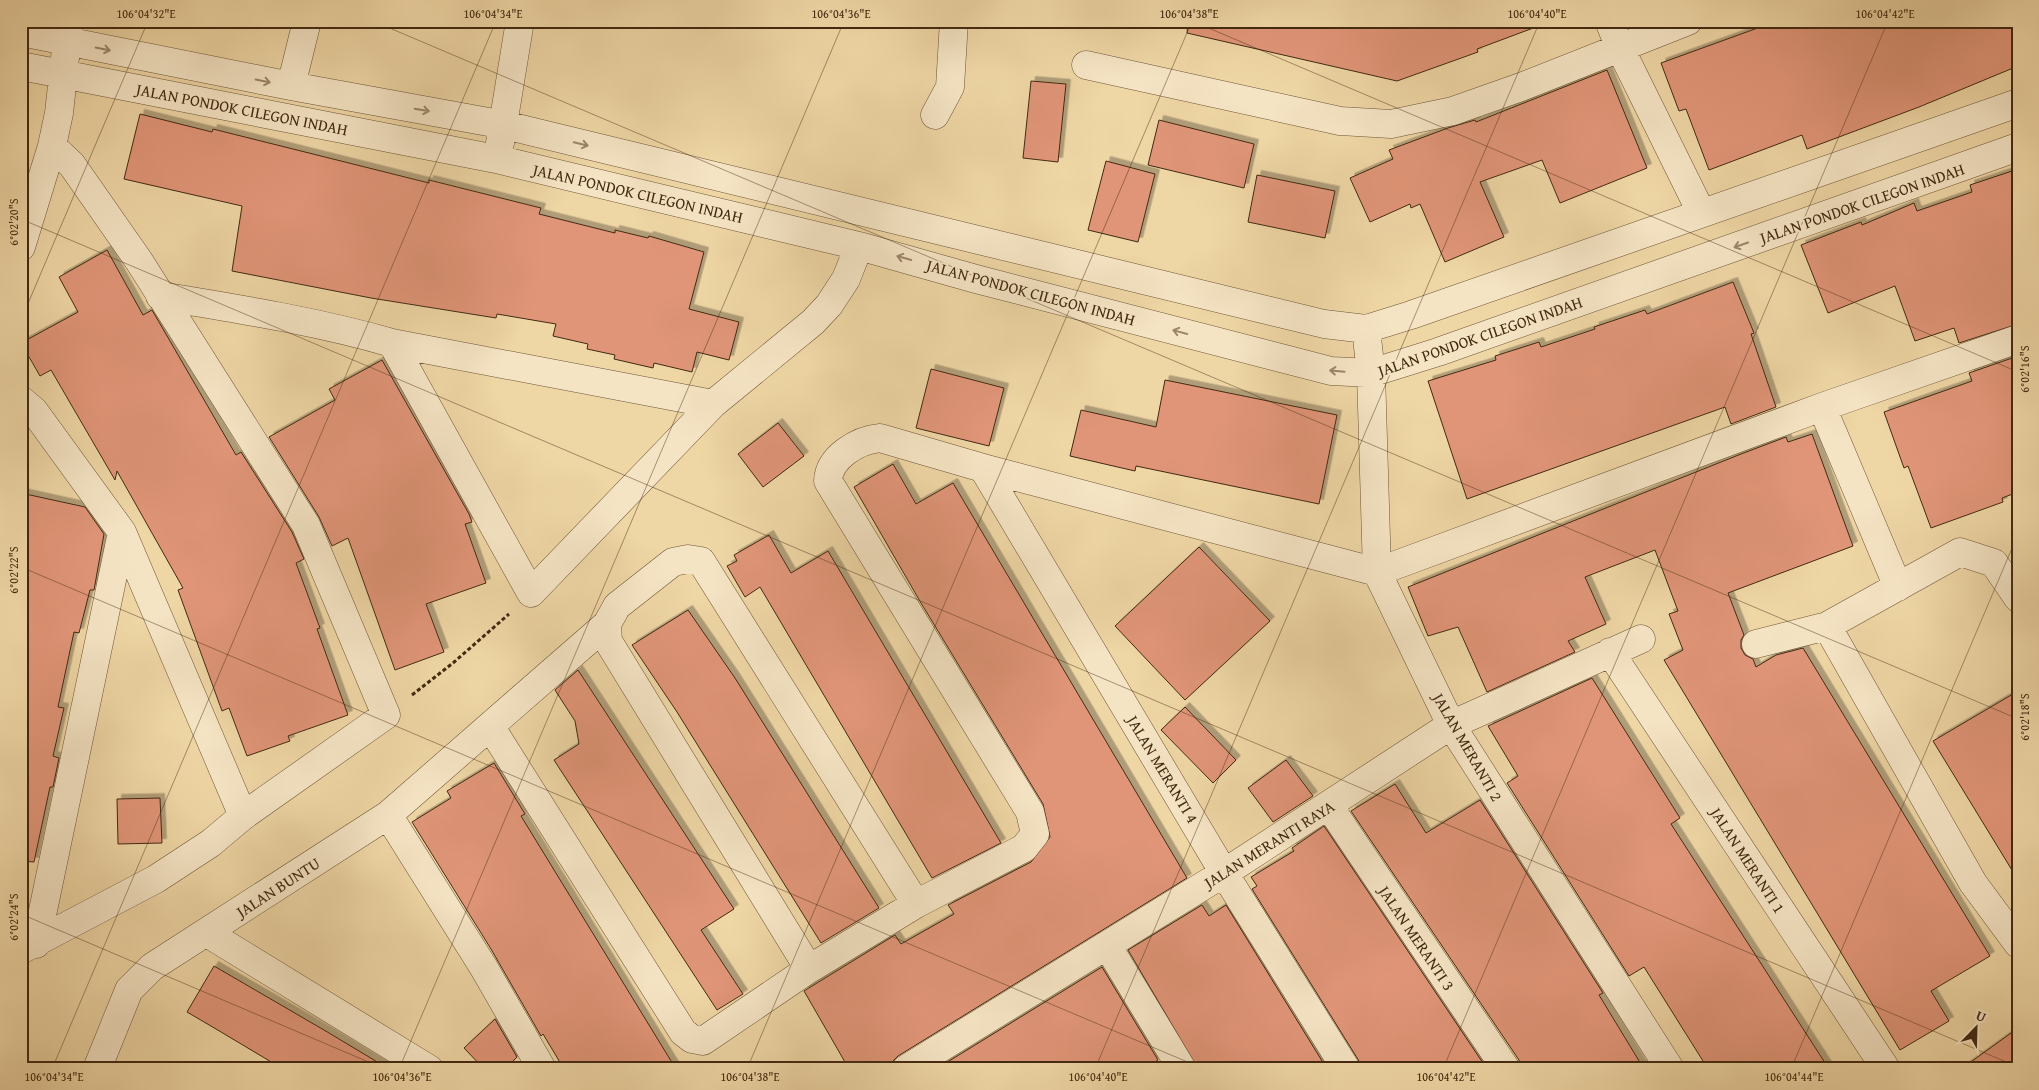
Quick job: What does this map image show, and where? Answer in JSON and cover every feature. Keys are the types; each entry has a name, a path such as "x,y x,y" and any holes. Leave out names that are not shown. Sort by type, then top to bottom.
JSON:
{"street":[{"path":"291,86 307,21"},
{"path":"496,159 505,125 520,21"},
{"path":"935,115 950,87 954,21"},
{"path":"1609,21 1620,48 1701,212"},
{"path":"1086,65 1340,121 1391,124 1453,111 1688,21"},
{"path":"21,247 52,146 64,74 68,31"},
{"name":"JALAN PONDOK CILEGON INDAH","path":"21,32 68,31 291,86 505,125 1324,324 1366,329 1448,303 1701,212 2018,103"},
{"name":"JALAN PONDOK CILEGON INDAH","path":"21,66 496,159 859,246 976,279 1332,371 1371,373 1438,352 2018,147"},
{"path":"29,947 156,879 211,843 243,816 386,715 306,525 103,208 72,165 52,146"},
{"path":"392,343 531,593 713,404 824,310 846,279 859,246"},
{"path":"160,296 273,315 353,332 392,343 713,404"},
{"name":"JALAN MERANTI 2","path":"1366,329 1371,373 1377,572 1451,725 1670,1069"},
{"path":"490,726 683,1032 692,1039 703,1041 809,969 916,904 1024,848 1035,834 1030,812 828,481 833,464 864,440 880,438 983,468 1377,572 1822,407 2018,339"},
{"path":"21,400 34,411 122,532 243,816"},
{"path":"1822,407 1898,587"},
{"name":"JALAN MERANTI 4","path":"983,468 1224,873 1346,1069"},
{"path":"29,947 122,532"},
{"path":"1756,644 1827,626 1960,552 1994,563 2018,598"},
{"name":"JALAN BUNTU","path":"97,1069 129,990 152,967 208,933 388,815 607,624 617,606 673,562 688,559 701,561 916,904"},
{"path":"607,624 608,641 809,969"},
{"path":"1827,626 1973,883 2018,944"},
{"name":"JALAN MERANTI RAYA","path":"906,1069 1224,873 1451,725 1641,639"},
{"name":"JALAN MERANTI 1","path":"1610,652 1886,1069"},
{"name":"JALAN MERANTI 3","path":"1329,806 1506,1069"},
{"path":"388,815 479,960 542,1069"},
{"path":"208,933 429,1069"},
{"path":"1107,945 1173,1066"}],"path":[{"path":"386,715 454,663 531,593"}],"building":[{"path":"1188,21 1543,21 1544,24 1477,49 1478,52 1397,81 1187,33"},
{"path":"1777,21 2018,21 2018,66 1919,107 1807,149 1802,135 1709,170 1686,109 1679,111 1661,63"},
{"path":"1607,70 1647,168 1560,203 1542,160 1480,182 1504,237 1445,262 1420,204 1411,208 1410,204 1370,222 1350,178 1393,159 1389,150 1448,128 1475,120 1476,122"},
{"path":"1031,81 1066,84 1058,162 1023,158"},
{"path":"140,114 212,132 213,129 429,183 429,180 541,208 539,214 615,233 615,230 648,238 649,236 704,252 689,309 739,322 729,360 697,352 692,372 654,363 653,368 614,359 615,355 587,349 588,344 553,336 556,324 497,314 496,318 371,298 232,271 242,206 124,179"},
{"path":"1159,120 1254,144 1244,188 1148,165"},
{"path":"1106,161 1155,174 1138,242 1088,230"},
{"path":"2018,169 2018,324 1959,343 1954,328 1915,341 1895,286 1828,313 1801,245 1861,222 1862,225 1914,203 1917,211 1972,192 1970,185"},
{"path":"1257,175 1335,191 1325,238 1248,222"},
{"path":"107,250 143,315 152,310 236,455 241,452 292,532 304,559 296,563 320,628 317,629 348,715 288,736 290,741 247,756 229,708 222,711 178,590 183,588 117,471 115,480 51,370 40,376 21,343 78,312 59,277"},
{"path":"1733,282 1754,333 1751,334 1776,407 1731,424 1725,407 1467,499 1428,381 1496,360 1495,356 1539,342 1541,347 1645,310 1647,314"},
{"path":"2018,356 2018,492 2002,498 2003,502 1931,528 1908,466 1904,468 1884,412 1972,381 1969,373"},
{"path":"382,360 469,514 472,522 465,524 486,583 426,604 444,652 395,670 348,538 332,546 319,517 269,437 335,400 329,389"},
{"path":"931,369 1004,388 989,446 916,428"},
{"path":"1165,380 1337,415 1319,504 1136,466 1135,471 1070,456 1081,410 1156,427"},
{"path":"778,423 804,456 763,487 738,454"},
{"path":"1812,434 1853,546 1728,593 1744,635 1741,640 1741,648 1745,655 1753,659 1756,667 1776,655 1803,648 1990,956 1931,991 1949,1021 1900,1050 1664,660 1683,650 1669,614 1678,611 1655,550 1585,577 1606,624 1568,641 1575,652 1487,692 1458,627 1428,636 1408,587 1741,454 1786,437 1788,442"},
{"path":"893,464 916,504 953,483 1187,878 898,1056 893,1061 890,1069 849,1069 804,991 895,935 901,944 954,914 948,905 1031,862 1050,837 1043,804 921,603 854,487"},
{"path":"21,493 85,507 104,534 94,590 90,590 79,633 74,632 58,707 64,708 53,756 59,758 53,787 50,787 34,862 21,861"},
{"path":"769,535 791,573 828,551 1001,843 932,878 760,587 745,597 727,566 737,561 734,555"},
{"path":"1199,547 1270,621 1185,700 1115,626"},
{"path":"688,610 735,678 879,908 821,943 677,712 632,645"},
{"path":"578,670 734,909 701,930 743,994 717,1010 554,760 579,744 575,721 555,690"},
{"path":"1592,678 1680,818 1671,824 1829,1069 1708,1069 1644,967 1629,976 1507,783 1518,776 1488,726"},
{"path":"2018,691 2018,880 1933,741"},
{"path":"1185,707 1236,760 1213,783 1161,730"},
{"path":"1286,760 1313,796 1273,822 1248,788"},
{"path":"494,763 525,814 521,816 676,1069 564,1069 543,1034 541,1036 491,949 412,822 451,798 447,791"},
{"path":"1395,784 1426,833 1480,800 1603,993 1599,995 1644,1069 1521,1069 1519,1060 1351,811"},
{"path":"160,798 162,843 118,844 117,799"},
{"path":"1324,826 1487,1069 1362,1069 1359,1061 1252,889 1257,886 1251,877 1294,851 1292,848"},
{"path":"1202,905 1209,916 1226,905 1327,1069 1198,1069 1128,950"},
{"path":"214,966 389,1069 283,1069 187,1012"},
{"path":"1102,967 1158,1060 1143,1069 936,1069"},
{"path":"495,1019 517,1057 505,1069 484,1069 464,1048"},
{"path":"2018,1028 2018,1069 1961,1069"}]}
